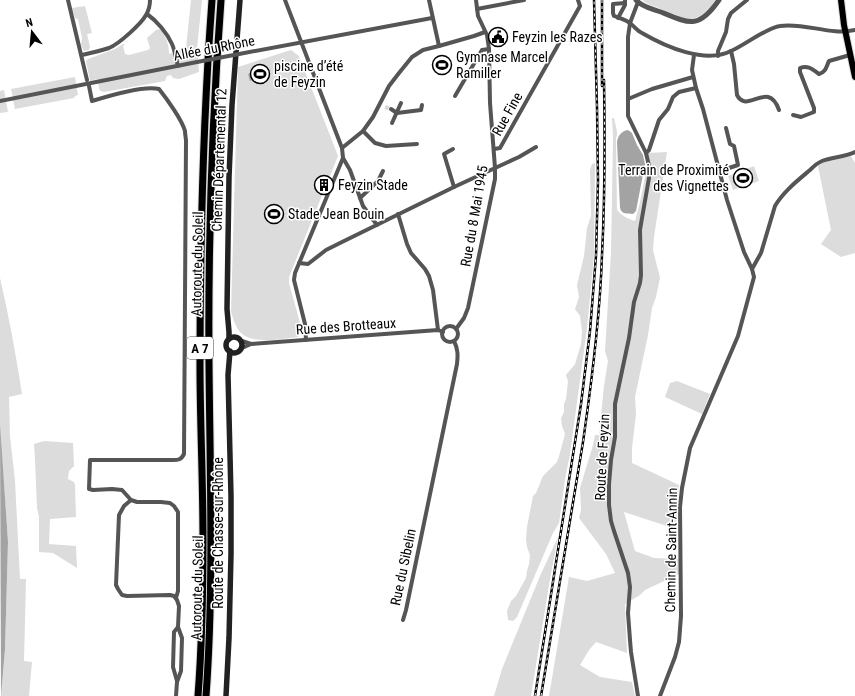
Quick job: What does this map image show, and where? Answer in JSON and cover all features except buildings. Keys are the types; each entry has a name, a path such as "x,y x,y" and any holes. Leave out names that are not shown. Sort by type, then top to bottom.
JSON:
{"highway":[{"name":"Autoroute du Soleil","path":"198,696 203,576 200,271 206,100 212,0"},
{"name":"Autoroute du Soleil","path":"206,696 212,575 209,363 210,240 213,131 221,0"}],"main road":[{"name":"Chemin Départemental 12","path":"229,339 227,309 229,192 232,105 240,0"},
{"path":"841,0 845,32 855,77"},
{"name":"Chemin Départemental 12","path":"228,320 236,337"},
{"path":"231,337 236,337 242,344 240,350 236,353 226,348 226,345 227,340 231,337"},
{"name":"Route de Chasse-sur-Rhône","path":"226,696 231,554 230,351"},
{"name":"Route de Chasse-sur-Rhône","path":"229,369 236,353"}],"street":[{"path":"68,0 87,80"},
{"path":"82,55 109,48 117,43 147,14 150,0"},
{"path":"285,0 342,148 343,158 350,170 363,206 377,225"},
{"path":"429,0 439,46"},
{"name":"Rue du 8 Mai 1945","path":"456,329 464,318 468,308 495,179 490,103 489,49 486,32 478,16 476,0"},
{"path":"477,9 524,0"},
{"name":"Rue Fine","path":"494,149 500,148 504,142 580,6 578,0"},
{"path":"637,1 643,5 681,20 691,22 697,21 710,13 719,0"},
{"path":"718,56 718,51 726,32 728,19 731,13 747,0"},
{"name":"Route de Feyzin","path":"637,1 630,23 628,37 628,116 646,153 649,164 649,178 640,230 641,275 634,302 629,338 615,404 616,437 611,460 609,505 611,521 628,573 630,586 628,613 631,652 638,696"},
{"path":"618,18 625,5 625,2 613,4 614,15 618,18 630,23 635,29 642,33 670,46 694,55 703,56 718,56 731,52 777,26 792,25 845,32 855,30"},
{"path":"147,14 153,18 172,44 178,66"},
{"name":"Allée du Rhône","path":"0,101 432,18"},
{"path":"342,148 363,131 373,117 390,86 412,57 423,50 486,32"},
{"path":"455,96 482,50 489,49"},
{"path":"731,52 734,64 737,95 739,98 742,101 746,101 769,97 774,99 779,110"},
{"path":"694,55 692,70 693,77 728,200 744,252 752,269"},
{"path":"793,115 801,117 814,112 814,108 800,72 800,68 805,66 819,74 825,70 830,60 850,55"},
{"path":"628,99 652,89 693,77"},
{"path":"89,86 92,101 142,89 159,89 183,126 185,132 184,454 182,458 178,460 90,460 89,489 122,490 131,500 138,502 170,503 178,512 178,591 176,598 179,606 178,627 182,638 181,671 177,682 176,696"},
{"path":"646,153 649,150 659,120 668,109 673,97 679,92 696,88"},
{"path":"392,124 401,103"},
{"path":"380,104 385,107"},
{"path":"390,109 397,113 422,108 424,116"},
{"path":"720,171 738,165 734,146 730,144 726,128"},
{"path":"363,131 375,142 386,146 417,144"},
{"path":"299,264 308,264 326,250 454,187 520,157 536,147"},
{"path":"453,149 444,154 454,187"},
{"path":"752,269 761,253 778,200 796,182 820,162 855,152"},
{"path":"306,340 294,280 295,273 343,158"},
{"path":"360,198 378,181 383,170"},
{"path":"398,214 411,253 429,276 440,331 445,340 449,342 454,341 458,335 456,329 449,327 440,331"},
{"name":"Chemin de Saint-Annin","path":"660,696 675,657 678,642 681,616 680,507 682,488 690,448 738,336 754,277 752,269"},
{"name":"Rue des Brotteaux","path":"242,344 440,331"},
{"name":"Rue du Sibelin","path":"403,620 457,364 458,355 454,341"},
{"path":"131,500 124,506 119,515 116,585 118,590 122,595 127,596 170,595 176,598"},
{"path":"177,682 173,667 174,632 178,627"}],"shaded area":[{"path":"191,0 202,0 197,48 199,72 179,79 173,78 171,75 167,76 165,81 104,92 100,91 97,79 90,81 86,61 88,59 115,49 123,44 125,44 123,46 125,54 129,55 148,50 150,48 147,38 156,30 160,29 164,35 168,44 169,54 186,48"},
{"path":"642,0 716,0 709,10 692,19 683,18"},
{"path":"85,6 92,33 87,34 90,47 89,50 84,51 81,45 82,38 78,19 75,18 72,8"},
{"name":"Stade Jean Bouin","path":"291,50 299,56 338,156 289,277 289,283 302,330 298,337 275,340 259,340 252,339 240,332 235,325 231,311 238,67"},
{"path":"262,69 264,77 250,81 248,74"},
{"path":"75,77 78,95 74,98 15,109 11,89"},
{"path":"4,90 8,112 0,113 0,91"},
{"path":"612,118 614,118 617,133 617,210 625,217 635,221 645,177 651,167 647,153 667,152 653,250 660,278 652,308 635,397 636,414 632,448 632,463 679,485 676,529 624,512 635,551 654,558 679,559 679,574 645,590 640,595 625,604 627,653 596,642 580,665 600,677 632,682 635,696 549,696 569,577 587,581 615,573 606,554 579,518 581,510 580,488 595,435 599,435 608,361 605,351 611,253"},
{"path":"628,130 632,133 643,155 645,164 636,211 633,214 623,213 620,208 617,142 620,134 623,131"},
{"path":"851,156 855,163 855,253 841,257 821,244 831,230 818,166 821,163"},
{"path":"595,163 594,255 587,328 559,523 553,533 517,617 513,621 508,620 507,611 511,601 516,596 526,578 530,555 526,539 527,527 533,496 536,493 543,476 557,462 565,434 561,418 564,412 564,404 566,399 568,381 566,375 575,364 581,344 582,332 580,316 575,309 579,297 577,285 584,256 587,228 591,216 590,170 592,164"},
{"name":"Terrain de Proximité des Vignettes","path":"754,166 759,181 733,190 728,176"},
{"path":"0,278 22,394 9,397 10,436 15,481 20,579 26,579 24,661 32,662 29,696 1,696 5,649 8,542 0,423"},
{"path":"677,381 710,394 702,414 665,397 670,383"},
{"path":"0,423 8,542 5,649 1,696"},
{"path":"44,441 73,443 74,466 69,471 68,479 74,482 75,485 76,517 50,519 49,544 76,546 77,568 53,553 39,552 39,517 37,508 34,444"},
{"path":"558,537 531,696 494,696 502,669 540,576"}],"tunnel":[{"path":"385,107 391,109"}],"railway":[{"path":"535,696 581,404 590,331 596,256 598,181 594,0"},
{"path":"602,0 602,86"},
{"path":"541,696 583,442 595,349 601,279 604,211 604,80"}],"place":[{"name":"Feyzin les Razes","path":"498,37"},
{"name":"Gymnase Marcel Ramiller","path":"442,65"},
{"name":"piscine d’été de Feyzin","path":"260,74"},
{"name":"Terrain de Proximité des Vignettes","path":"743,178"},
{"name":"Feyzin Stade","path":"324,185"},
{"name":"Stade Jean Bouin","path":"274,214"}]}
